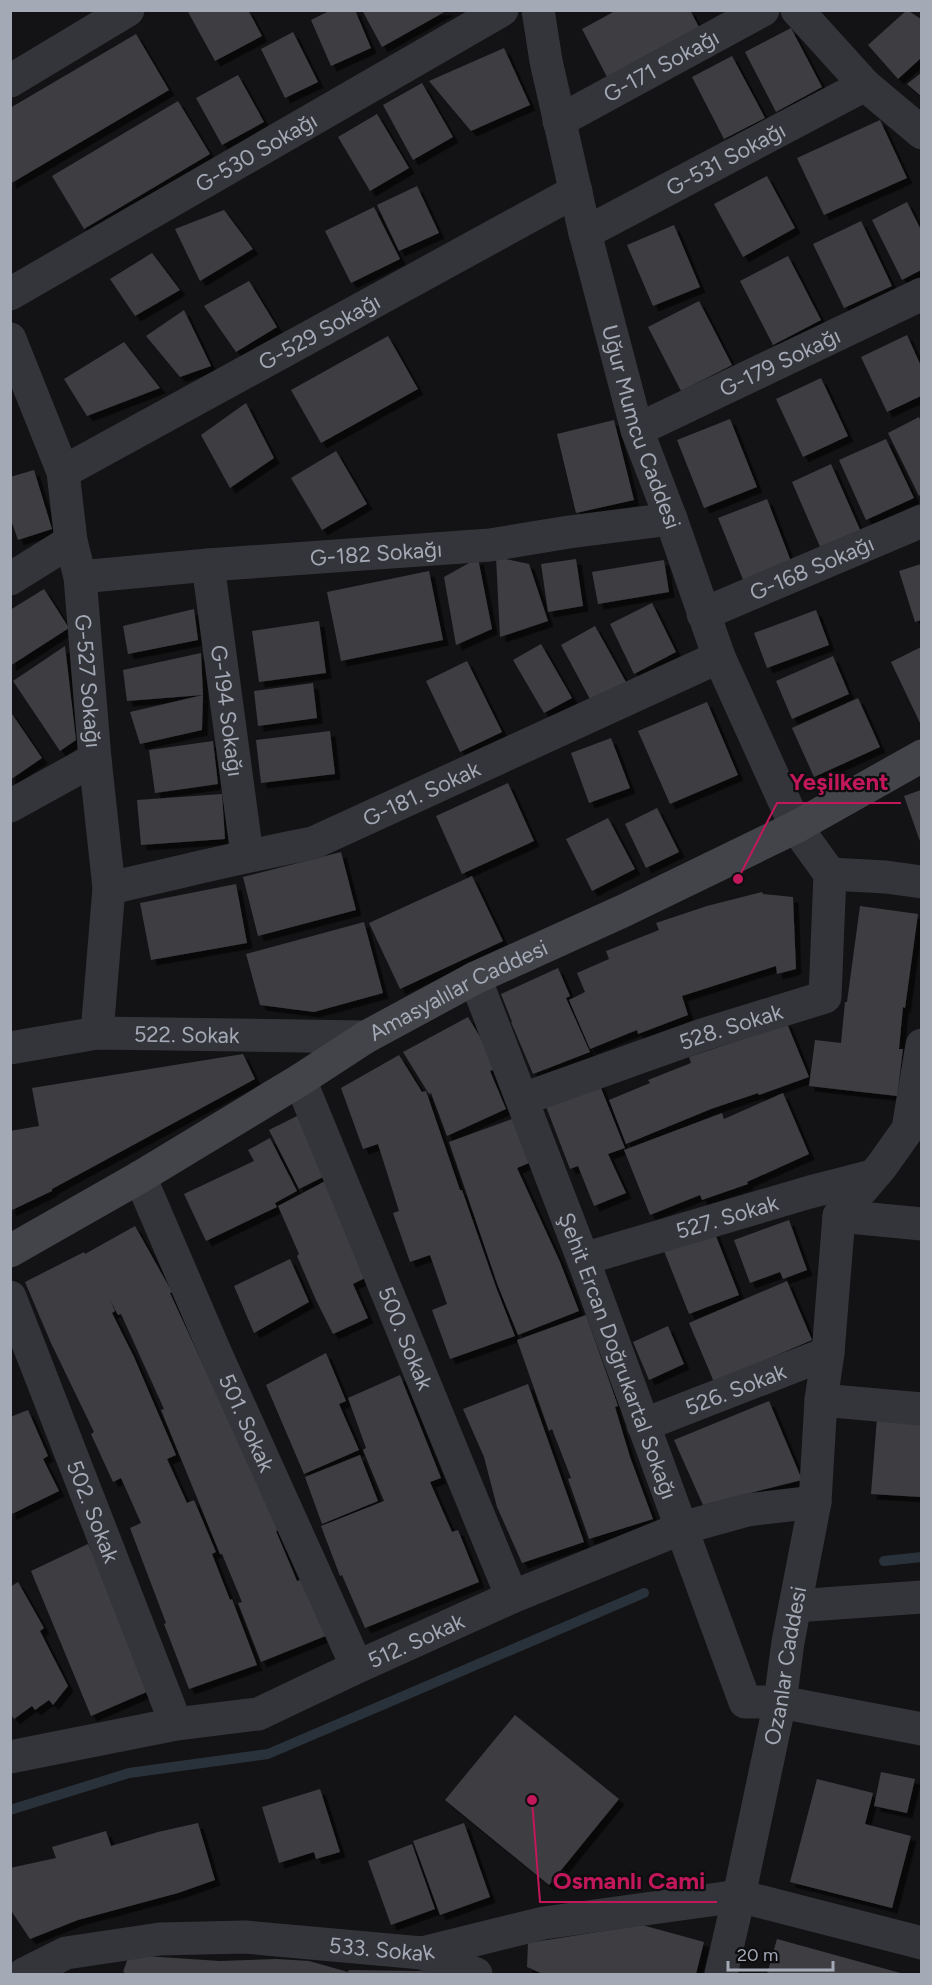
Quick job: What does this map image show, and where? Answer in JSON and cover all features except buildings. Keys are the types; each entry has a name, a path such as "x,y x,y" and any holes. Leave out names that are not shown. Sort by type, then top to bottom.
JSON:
{"main road":[{"name":"Amasyalılar Caddesi","path":"10,1251 140,1177 366,1037 476,978 624,911 796,827 921,756"}],"street":[{"path":"10,81 128,10"},
{"name":"G-530 Sokağı","path":"10,294 501,10"},
{"name":"Uğur Mumcu Caddesi","path":"538,10 546,61 585,233 637,430 719,657 796,827 830,873"},
{"name":"G-171 Sokağı","path":"559,121 763,10"},
{"path":"797,10 865,85 921,133"},
{"name":"G-531 Sokağı","path":"585,233 865,85"},
{"name":"G-529 Sokağı","path":"63,471 576,190"},
{"name":"G-179 Sokağı","path":"637,430 921,294"},
{"name":"G-527 Sokağı","path":"11,342 63,471 71,541 80,578 95,759 109,888 97,1033"},
{"name":"G-182 Sokağı","path":"80,578 490,545 671,519"},
{"name":"G-168 Sokağı","path":"703,614 921,521"},
{"path":"10,579 71,541"},
{"name":"G-194 Sokağı","path":"208,566 247,855"},
{"name":"G-181. Sokak","path":"109,888 247,855 313,843 719,657"},
{"path":"10,806 95,759"},
{"path":"830,873 921,882"},
{"name":"528. Sokak","path":"523,1099 702,1035 825,997 830,873"},
{"name":"Şehit Ercan Doğrukartal Sokağı","path":"476,978 583,1259 745,1702 780,1702"},
{"name":"522. Sokak","path":"10,1048 97,1033 366,1037"},
{"path":"839,1216 881,1167 908,1129 921,1045"},
{"name":"500. Sokak","path":"300,1080 512,1597"},
{"name":"527. Sokak","path":"583,1259 810,1191 872,1176"},
{"name":"501. Sokak","path":"140,1177 216,1354 357,1667"},
{"path":"839,1216 921,1224"},
{"name":"Ozanlar Caddesi","path":"721,1974 740,1896 780,1702 815,1502 821,1400 828,1353 839,1216"},
{"name":"502. Sokak","path":"10,1298 176,1724"},
{"name":"526. Sokak","path":"643,1425 828,1353"},
{"path":"821,1400 921,1409"},
{"name":"512. Sokak","path":"10,1757 176,1724 258,1714 512,1597 682,1528 747,1510 815,1502"},
{"path":"795,1606 921,1597"},
{"path":"780,1702 921,1729"},
{"path":"740,1896 921,1943"},
{"name":"533. Sokak","path":"24,1974 66,1953 160,1939 245,1937 422,1953 544,1923 740,1896"},
{"path":"66,1953 98,1974"},
{"path":"422,1953 476,1974"}],"waterway":[{"path":"884,1561 922,1557"},
{"path":"10,1810 129,1773 268,1754 644,1593"}],"place":[{"name":"Yeşilkent","path":"738,879"},
{"name":"Osmanlı Cami","path":"532,1800"}]}
